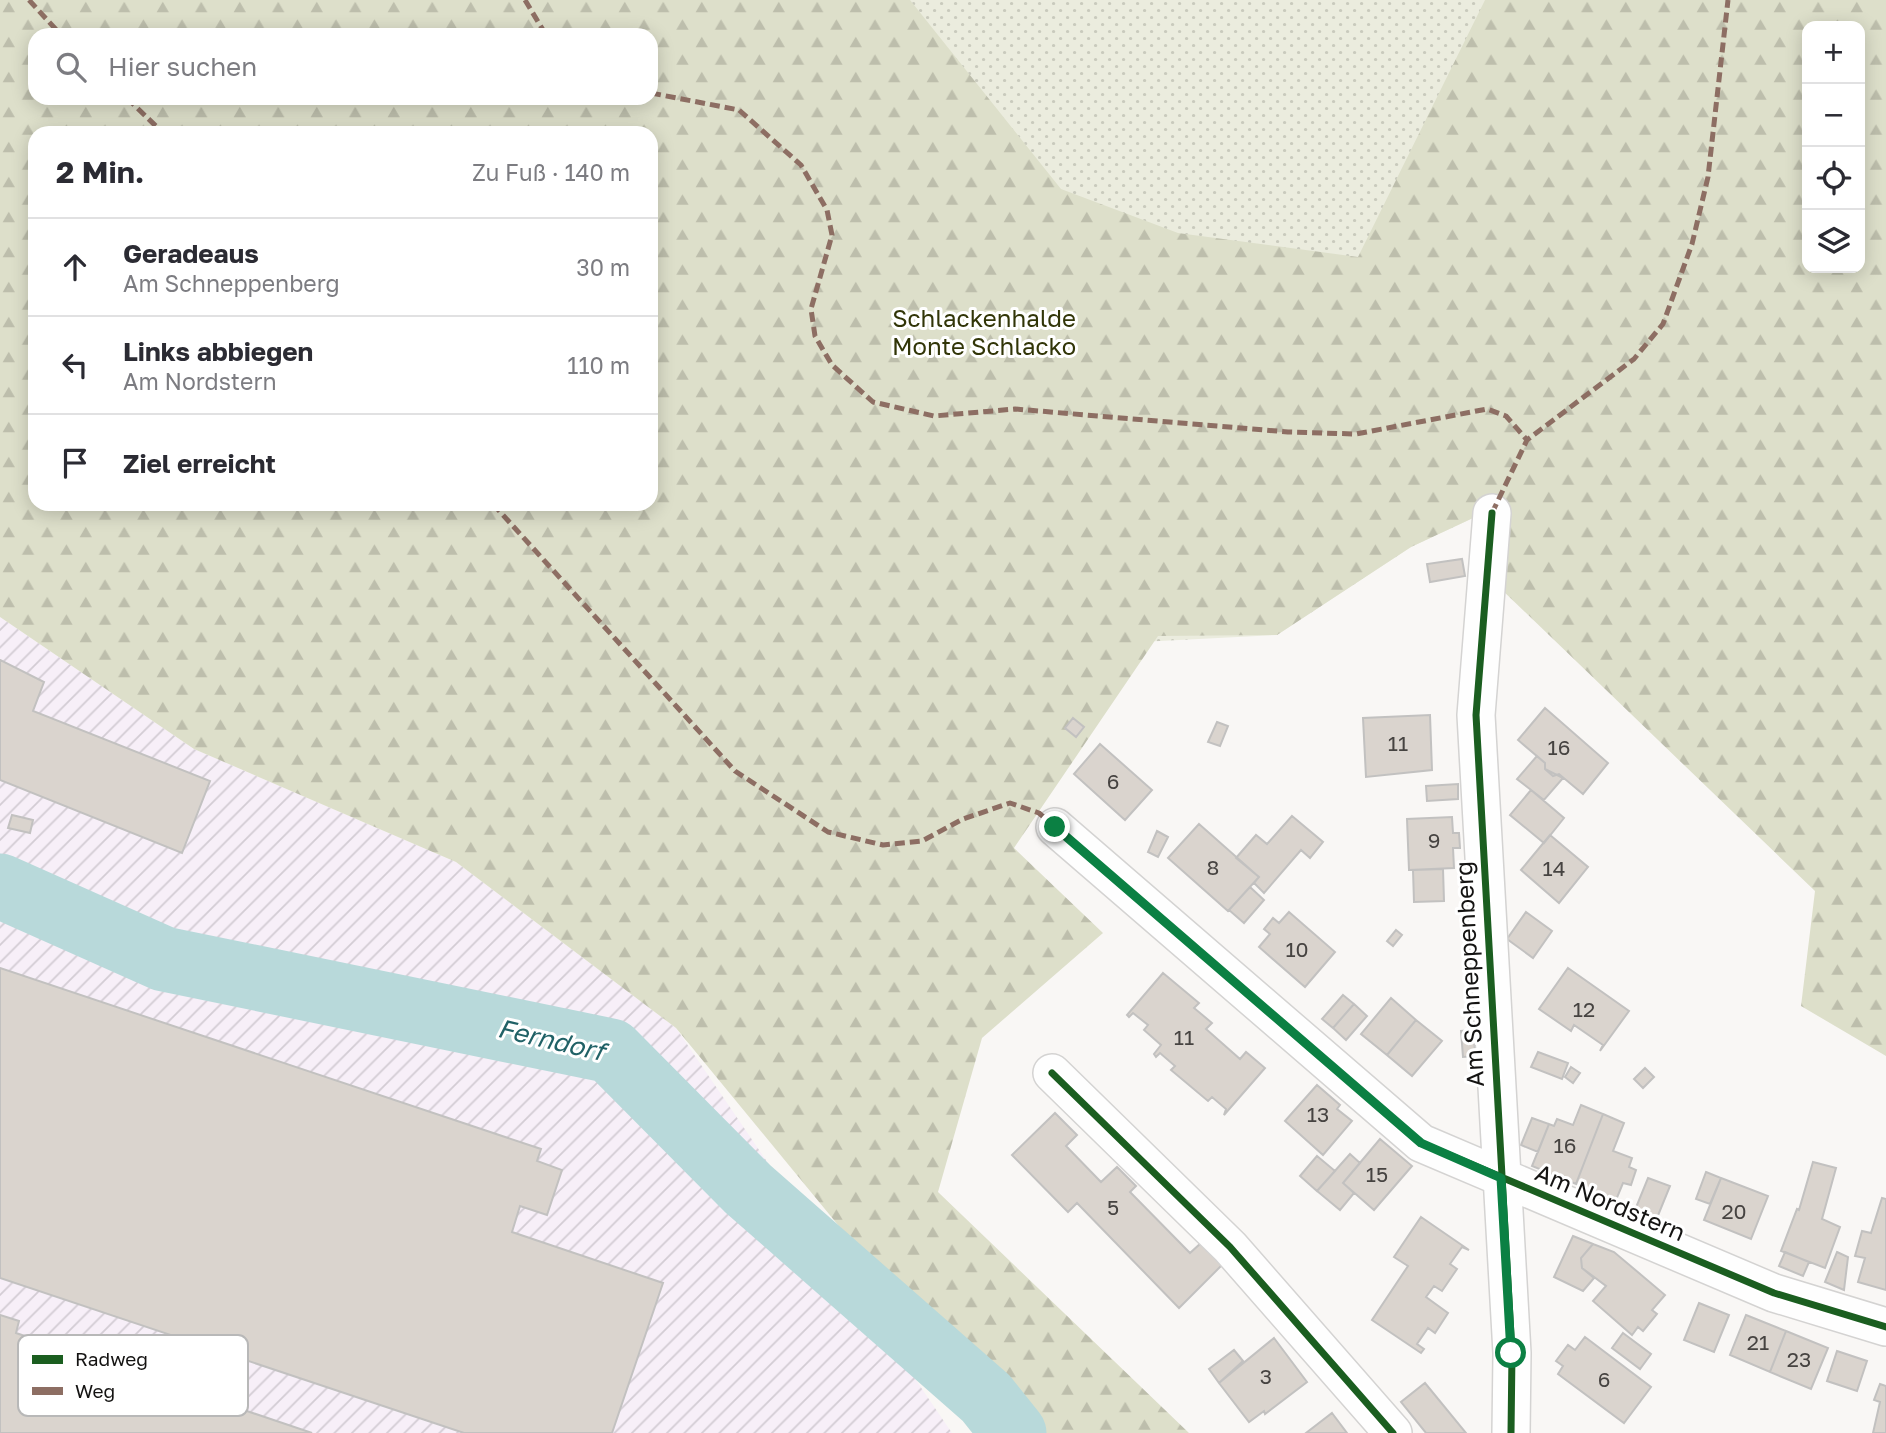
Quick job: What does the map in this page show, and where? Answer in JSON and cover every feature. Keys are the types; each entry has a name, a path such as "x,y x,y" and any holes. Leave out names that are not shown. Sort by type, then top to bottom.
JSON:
{"street":[{"name":"Am Schneppenberg","path":"1492,513 1476,715 1511,1353 1511,1433"},
{"name":"Am Nordstern","path":"1055,827 1421,1143 1774,1293 1886,1327"},
{"path":"1052,1073 1230,1247 1393,1433"}],"shaded area":[{"path":"0,617 194,749 456,862 676,1028 952,1433 0,1433"}],"green space":[{"path":"0,0 910,0 1061,189 1178,233 1358,257 1485,0 1886,0 1886,1056 1801,1006 1815,891 1501,589 1473,518 1411,547 1277,635 1158,636 1014,848 1103,933 982,1038 938,1192 1189,1433 1009,1433 676,1028 456,862 194,749 0,617"},
{"name":"Schlackenhalde Monte Schlacko","path":"123,0 1633,0 1473,518 1411,547 1277,635 1140,642 658,506 658,126 651,126 651,105 658,105 658,28 545,28"}],"building":[{"path":"1462,559 1465,576 1430,582 1427,564"},
{"path":"0,660 44,682 33,711 210,781 182,853 0,780"},
{"path":"1545,708 1608,763 1583,794 1559,774 1553,776 1545,769 1545,763 1518,740"},
{"path":"1430,715 1432,770 1366,777 1363,718"},
{"path":"1073,718 1084,727 1076,737 1065,728"},
{"path":"1217,722 1228,726 1220,746 1208,742"},
{"path":"1100,744 1152,790 1125,820 1074,774"},
{"path":"1537,756 1545,763 1545,769 1563,778 1544,800 1517,779"},
{"path":"1458,784 1458,799 1427,801 1426,786"},
{"path":"1531,790 1564,818 1544,843 1510,815"},
{"path":"12,815 33,820 30,833 8,828"},
{"path":"1292,816 1323,842 1310,858 1301,850 1264,893 1254,883 1259,877 1236,858 1256,835 1267,844"},
{"path":"1452,817 1453,833 1459,833 1460,848 1453,848 1454,868 1409,870 1407,819"},
{"path":"1199,824 1259,877 1228,911 1168,858"},
{"path":"1157,831 1168,837 1158,857 1148,852"},
{"path":"1550,835 1588,867 1559,903 1521,870"},
{"path":"1443,869 1444,901 1414,902 1413,870"},
{"path":"1250,887 1264,900 1244,923 1229,910"},
{"path":"1289,912 1335,952 1305,987 1259,947 1270,934 1264,929 1273,918 1279,923"},
{"path":"1526,912 1552,931 1533,958 1507,939"},
{"path":"1396,930 1402,935 1393,946 1387,941"},
{"path":"0,968 541,1149 537,1161 562,1170 547,1215 520,1206 512,1232 663,1283 612,1433 464,1433 248,1361 248,1335 171,1335 0,1278"},
{"path":"1568,968 1629,1011 1600,1051 1603,1045 1574,1025 1571,1031 1539,1009"},
{"path":"1163,973 1199,1003 1194,1008 1212,1023 1206,1029 1240,1059 1246,1052 1265,1068 1224,1115 1226,1109 1212,1097 1208,1101 1171,1070 1175,1066 1160,1053 1156,1057 1154,1054 1161,1045 1144,1030 1148,1025 1133,1013 1129,1017 1127,1015"},
{"path":"1343,995 1354,1004 1333,1028 1322,1019"},
{"path":"1391,998 1416,1020 1387,1055 1361,1034"},
{"path":"1354,1004 1367,1016 1346,1040 1333,1028"},
{"path":"1416,1020 1442,1041 1412,1076 1387,1055"},
{"path":"1474,1030 1475,1056 1463,1057 1461,1031"},
{"path":"1538,1052 1568,1063 1562,1079 1531,1067"},
{"path":"1571,1067 1580,1073 1573,1083 1565,1077"},
{"path":"1645,1068 1654,1077 1643,1088 1634,1079"},
{"path":"1317,1085 1340,1105 1337,1109 1352,1121 1323,1155 1285,1121"},
{"path":"1581,1105 1603,1114 1576,1184 1532,1166 1549,1124 1554,1126 1557,1119 1573,1125"},
{"path":"1055,1113 1077,1135 1066,1146 1101,1182 1117,1167 1136,1186 1130,1192 1190,1253 1201,1243 1222,1265 1179,1308 1077,1203 1068,1212 1012,1155"},
{"path":"1603,1114 1624,1123 1613,1151 1632,1158 1629,1167 1636,1170 1631,1185 1623,1183 1616,1200 1576,1184"},
{"path":"1532,1118 1549,1124 1538,1152 1521,1145"},
{"path":"1380,1139 1412,1166 1374,1210 1343,1183"},
{"path":"1350,1154 1360,1163 1343,1183 1354,1193 1340,1210 1317,1191"},
{"path":"1317,1156 1335,1171 1317,1191 1300,1176"},
{"path":"1813,1162 1836,1168 1822,1219 1840,1227 1825,1268 1781,1251 1797,1209 1799,1210"},
{"path":"1706,1172 1721,1178 1710,1204 1696,1199"},
{"path":"1648,1178 1670,1186 1657,1218 1635,1210"},
{"path":"1721,1178 1768,1196 1751,1239 1704,1220"},
{"path":"1882,1198 1886,1199 1886,1290 1858,1282 1865,1258 1855,1256 1862,1231 1871,1233"},
{"path":"1421,1217 1469,1250 1462,1247 1450,1264 1457,1269 1442,1291 1434,1286 1426,1297 1448,1313 1435,1333 1428,1328 1417,1344 1424,1349 1421,1353 1372,1320 1408,1266 1394,1257"},
{"path":"1573,1236 1593,1244 1581,1258 1582,1268 1594,1278 1583,1291 1554,1277"},
{"path":"1593,1244 1614,1252 1665,1295 1652,1310 1657,1314 1643,1331 1638,1327 1632,1335 1593,1301 1606,1286 1582,1268 1581,1258"},
{"path":"1785,1252 1809,1262 1803,1276 1779,1266"},
{"path":"1837,1252 1848,1257 1844,1290 1825,1282"},
{"path":"1699,1303 1729,1315 1714,1352 1684,1340"},
{"path":"0,1315 19,1321 16,1333 22,1335 18,1335 18,1416 248,1416 248,1411 312,1433 0,1433"},
{"path":"1746,1315 1786,1331 1770,1372 1730,1355"},
{"path":"1786,1331 1828,1348 1811,1389 1770,1372"},
{"path":"1623,1333 1651,1354 1640,1369 1612,1348"},
{"path":"1585,1337 1651,1387 1624,1423 1558,1374 1563,1366 1556,1361 1568,1345 1575,1350"},
{"path":"1274,1338 1307,1382 1265,1414 1264,1411 1249,1422 1219,1383"},
{"path":"1234,1350 1243,1361 1219,1383 1209,1369"},
{"path":"1837,1351 1867,1361 1857,1391 1827,1381"},
{"path":"1425,1383 1466,1433 1426,1433 1401,1402"},
{"path":"1880,1384 1886,1386 1886,1433 1873,1433 1880,1402 1874,1400"},
{"path":"1332,1413 1347,1433 1306,1433"}],"waterway":[{"name":"Ferndorf","path":"0,886 164,959 611,1051 748,1189 986,1398 1014,1433"}],"marked path":[{"path":"29,0 55,28"},
{"path":"525,0 542,28"},
{"path":"1492,513 1527,440 1634,359 1663,324 1692,244 1708,177 1728,0"},
{"path":"658,94 739,110 801,165 827,210 832,235 811,309 815,336 832,365 873,402 934,416 1015,409 1288,432 1356,434 1487,409 1506,416 1527,440"},
{"path":"134,105 156,126"},
{"path":"499,511 735,771 828,832 883,845 922,841 963,819 1010,803 1039,813 1055,827"}],"cycle path":[{"path":"1492,513 1476,715 1512,1353 1511,1433"},
{"path":"1055,827 1421,1143 1774,1293 1886,1327"},
{"path":"1052,1073 1230,1247 1393,1433"}],"route":[{"path":"1055,827 1421,1143 1501,1178 1511,1353"}]}
